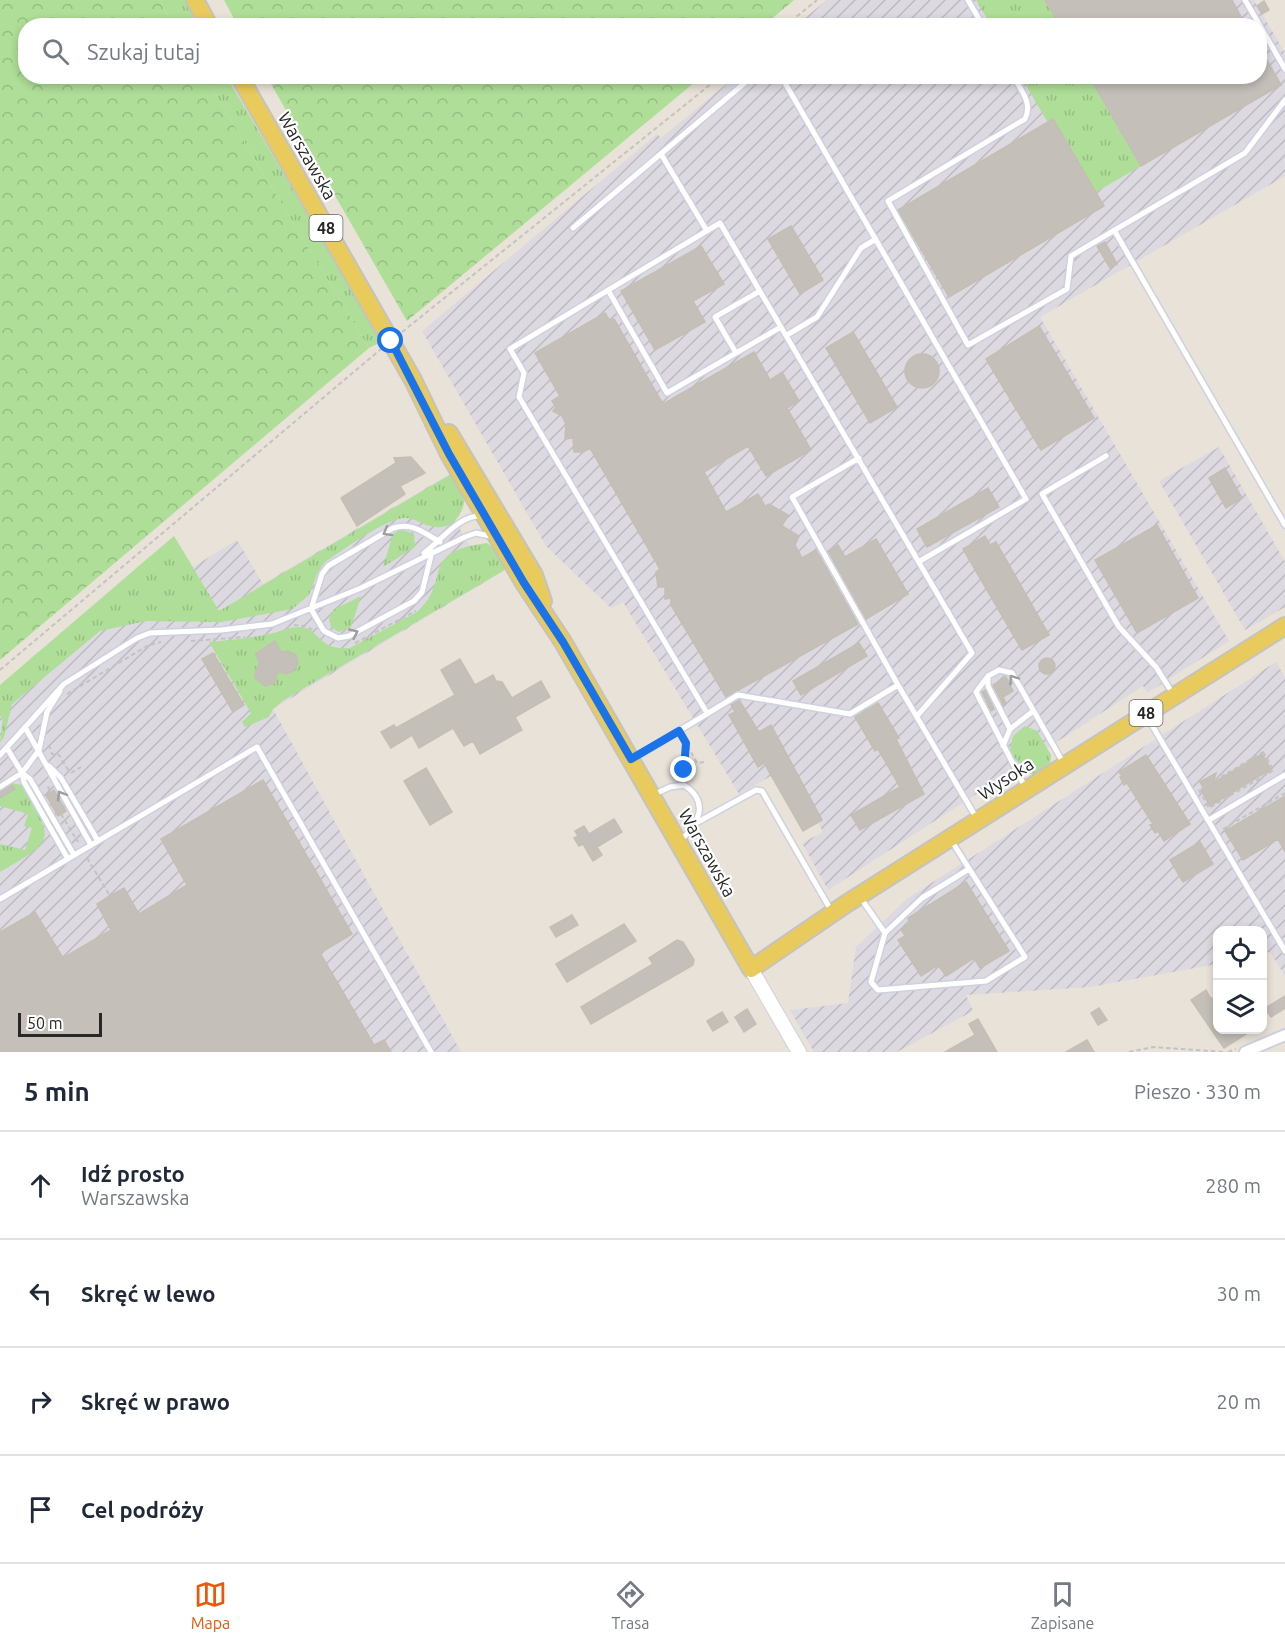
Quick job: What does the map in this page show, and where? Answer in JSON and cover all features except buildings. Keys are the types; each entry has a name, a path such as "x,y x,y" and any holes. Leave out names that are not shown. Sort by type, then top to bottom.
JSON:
{"main road":[{"path":"195,0 205,18"},
{"name":"Warszawska","path":"244,84 799,1052"},
{"name":"Warszawska","path":"479,493 486,518 506,540"},
{"name":"Wysoka","path":"751,969 833,913 1285,626"}],"street":[{"path":"1245,1052 1285,1035"}],"lane":[{"path":"968,0 978,18"},
{"path":"1245,0 1255,18"},
{"path":"1267,38 1285,69"},
{"path":"573,228 744,84"},
{"path":"786,84 1026,499 920,561"},
{"path":"1018,84 1027,100 1029,110 1025,118 888,201 964,343 968,345 1067,289 1071,256 1245,153 1285,100"},
{"path":"661,154 706,231"},
{"path":"706,713 519,397 524,373 510,349 720,223 972,653 917,716"},
{"path":"1114,230 1285,525"},
{"path":"787,335 818,317 861,248 876,239"},
{"path":"608,290 667,393 782,327"},
{"path":"736,353 715,317 760,291"},
{"path":"1106,456 1042,494 1119,627 1156,667 1174,696"},
{"path":"859,458 792,497 898,685 978,820"},
{"path":"467,519 479,493"},
{"path":"0,755 26,729 49,698 64,684 137,638 150,633 221,630 272,624 361,588 418,558 476,533 483,526 486,518 476,516 467,519 418,558"},
{"path":"432,552 422,592 414,601 349,636 338,638 324,631 311,609 322,574 328,566 393,528 403,525 413,526 440,542"},
{"path":"476,533 506,540"},
{"path":"1027,789 1003,748 976,692 988,676 999,670 1012,673 1065,765"},
{"path":"988,676 988,686 1010,729"},
{"path":"0,787 22,773 39,750 47,712 64,684"},
{"path":"631,759 738,695 850,714 898,685"},
{"path":"1003,748 1010,729 1032,711"},
{"path":"1146,714 1285,951"},
{"path":"26,729 49,766 61,778 98,841"},
{"path":"0,899 257,747 431,1052"},
{"path":"8,748 22,773 24,782 68,859"},
{"path":"49,766 54,783 91,845"},
{"path":"22,773 30,778 74,855"},
{"path":"1209,820 1285,775"},
{"path":"652,796 670,787 684,785 690,789 701,806 698,822"},
{"path":"679,842 698,822 756,790 762,791 833,913"},
{"path":"950,838 1025,957 986,981 878,990 871,982 885,933 922,898 969,869"},
{"path":"860,896 885,933"}],"path":[{"path":"795,18 817,0"},
{"path":"0,670 391,341 712,84"},
{"path":"346,647 419,608"},
{"path":"292,625 306,626 317,634"},
{"path":"185,641 250,636"},
{"path":"65,695 147,646 164,641"},
{"path":"679,731 697,763"},
{"path":"48,740 52,754 59,755 70,773"},
{"path":"684,770 686,743"},
{"path":"1263,752 1274,770 1209,808 1198,790 1263,752"},
{"path":"678,772 697,763 705,762"},
{"path":"1223,829 1285,793"},
{"path":"1129,1052 1153,1047 1226,1052"}],"shaded area":[{"path":"827,0 1254,0 1265,18 805,18"},
{"path":"1267,22 1285,53 1285,176 1040,317 1229,641 1147,693 1143,686 828,890 802,843 823,832 818,823 803,831 771,776 739,794 623,602 611,608 546,546 422,331 657,134 661,138 727,84 1267,84"},
{"path":"1219,447 1285,562 1285,607 1245,630 1159,481"},
{"path":"450,474 455,520 469,545 505,570 273,709 461,1052 0,1052 0,685 174,536 193,567 237,540 263,584"},
{"path":"1276,662 1285,677 1285,976 1270,952 1267,952 1267,926 1213,926 1213,965 1090,987 966,995 973,1011 897,1052 814,1052 790,1010 848,1003 856,947 908,898"}],"green space":[{"path":"0,0 159,0 170,18 18,18 18,84 209,84 369,348 0,660"},
{"path":"159,0 188,0 197,18 170,18"},
{"path":"224,0 794,0 773,18 234,18"},
{"path":"976,0 1045,0 1056,18 987,18"},
{"path":"209,84 231,84 380,339 377,344 369,348"},
{"path":"271,84 693,84 407,321"},
{"path":"1025,84 1093,84 1141,166 1096,192 1088,191"},
{"path":"453,473 465,496 462,510 455,520 444,527 437,527 404,518 382,526 324,563 309,595 292,609 222,622 146,621 100,631 12,704 4,737 0,743 3,716 0,717 0,685 174,536 219,611"},
{"path":"401,529 414,534 415,547 383,567 393,534"},
{"path":"487,543 497,551 508,568 284,700 273,709 269,717 245,727 242,722 251,713 209,642 254,637 301,627 313,632 332,646 350,648 417,612 433,589 444,560 452,553 465,547"},
{"path":"361,596 351,627 339,632 331,627 329,619 333,610"},
{"path":"1025,726 1037,731 1051,755 1050,765 1044,772 1032,774 1027,772 1010,750 1013,736"},
{"path":"11,783 22,785 40,818 44,828 44,837 40,845 32,852 0,872 0,844 25,850 32,828 24,826 28,814 0,806 0,790"}],"route":[{"path":"391,341 449,454 631,759 679,731 686,743 684,770"}]}
